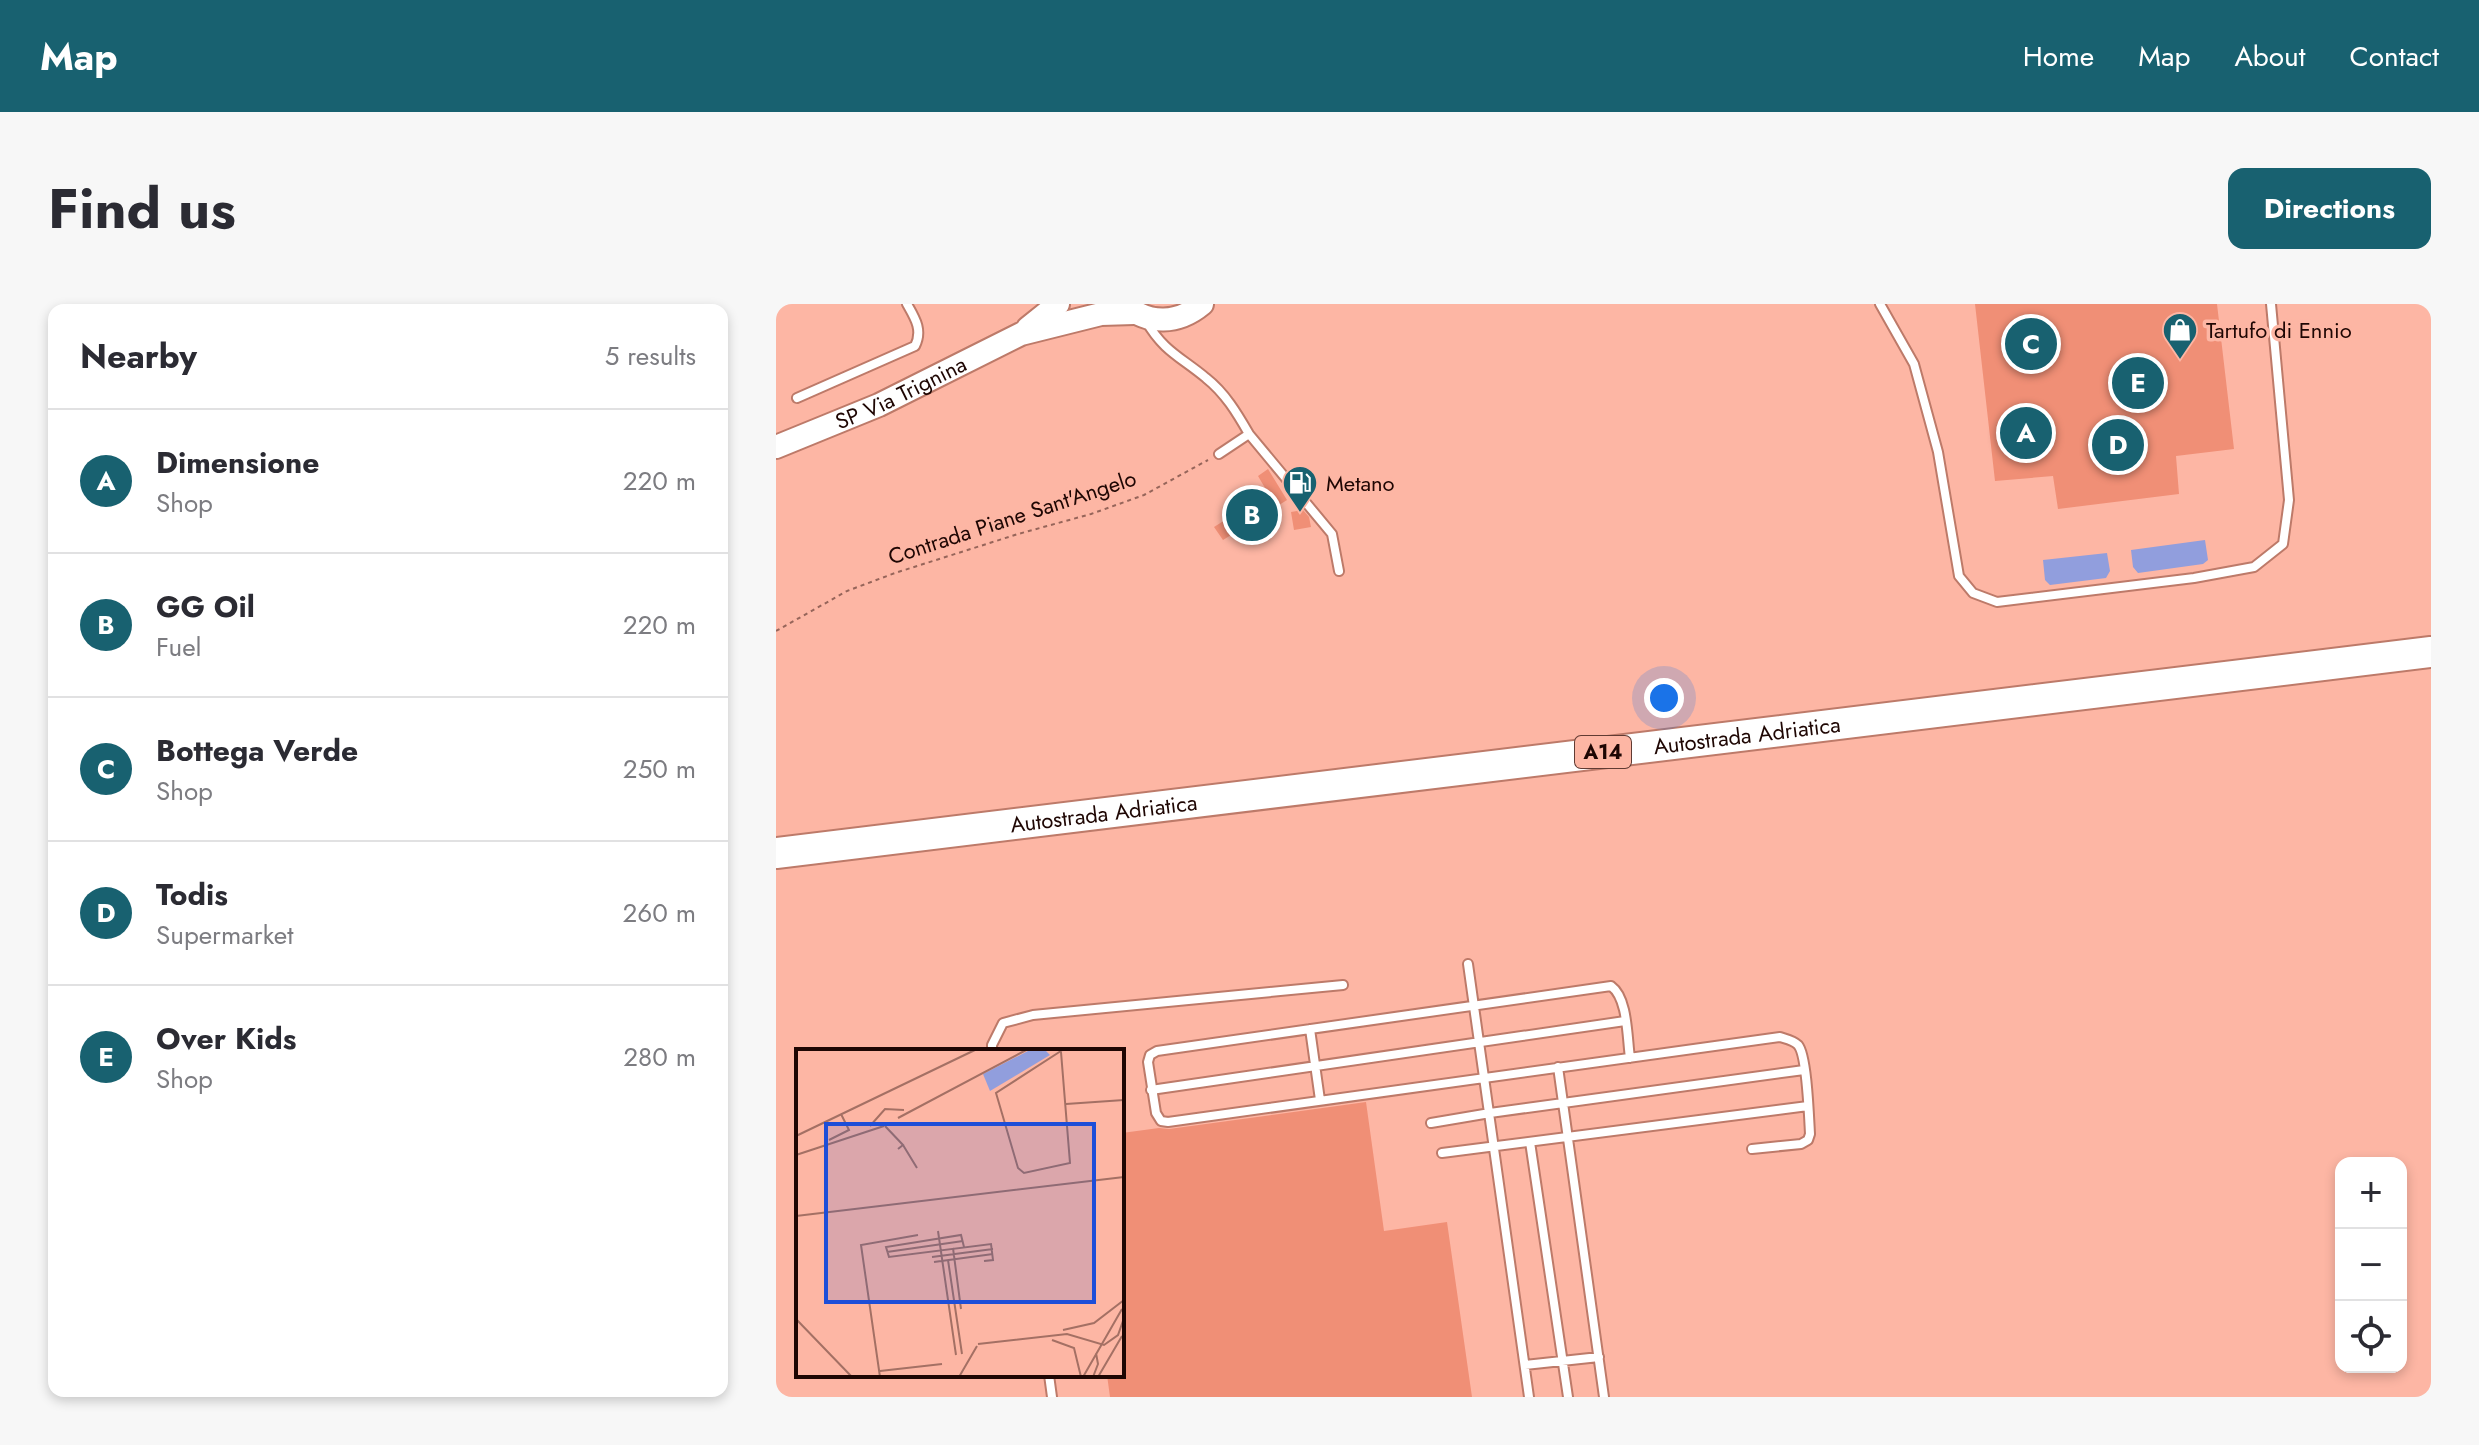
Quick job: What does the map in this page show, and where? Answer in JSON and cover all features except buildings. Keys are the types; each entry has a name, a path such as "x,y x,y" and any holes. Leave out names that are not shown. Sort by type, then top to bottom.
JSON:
{"highway":[{"name":"Autostrada Adriatica","path":"776,834 2431,634"},
{"name":"Autostrada Adriatica","path":"776,853 2431,652"}],"main road":[{"name":"SP Via Trignina","path":"776,447 879,405 1021,334 1058,304"},
{"path":"1169,320 1185,315 1202,304"},
{"name":"SP Via Trignina","path":"1021,334 1101,314 1134,311 1169,320"}],"lane":[{"path":"797,398 915,346 920,337 919,328 907,304"},
{"path":"1880,304 1914,364 1938,452 1959,576 1973,593 1997,602 2194,578 2254,567 2283,544 2289,500 2271,304"},
{"path":"1134,311 1164,347 1206,378 1229,400 1249,434 1332,534 1339,571"},
{"path":"1169,320 1165,339 1180,360"},
{"path":"1219,454 1249,434"},
{"path":"1468,964 1529,1397"},
{"path":"992,1049 1003,1023 1033,1015 1343,985"},
{"path":"1630,1058 1622,1001 1618,991 1611,986 1157,1051 1150,1055 1148,1062 1156,1113 1161,1121 1168,1122 1485,1077 1630,1058 1780,1037 1799,1046 1810,1134 1808,1140 1801,1144 1752,1149"},
{"path":"1151,1090 1625,1021"},
{"path":"1310,1029 1320,1100"},
{"path":"1558,1067 1604,1397"},
{"path":"1431,1123 1804,1070"},
{"path":"1442,1153 1808,1106"},
{"path":"1530,1142 1568,1397"},
{"path":"1525,1365 1599,1357"},
{"path":"1049,1377 1052,1397"}],"path":[{"name":"Contrada Piane Sant'Angelo","path":"776,631 847,591 922,564 1131,500 1219,454"}],"shaded area":[{"path":"2205,540 2208,560 2203,564 2138,573 2133,567 2131,550"},
{"path":"2107,553 2110,571 2106,578 2050,585 2045,580 2043,560"}],"place":[{"name":"Bottega Verde","path":"2031,344"},
{"name":"Tartufo di Ennio","path":"2180,361"},
{"name":"Over Kids","path":"2138,383"},
{"name":"Dimensione","path":"2026,433"},
{"name":"Todis","path":"2118,445"},
{"name":"Metano","path":"1300,514"},
{"name":"GG Oil","path":"1252,515"}]}
